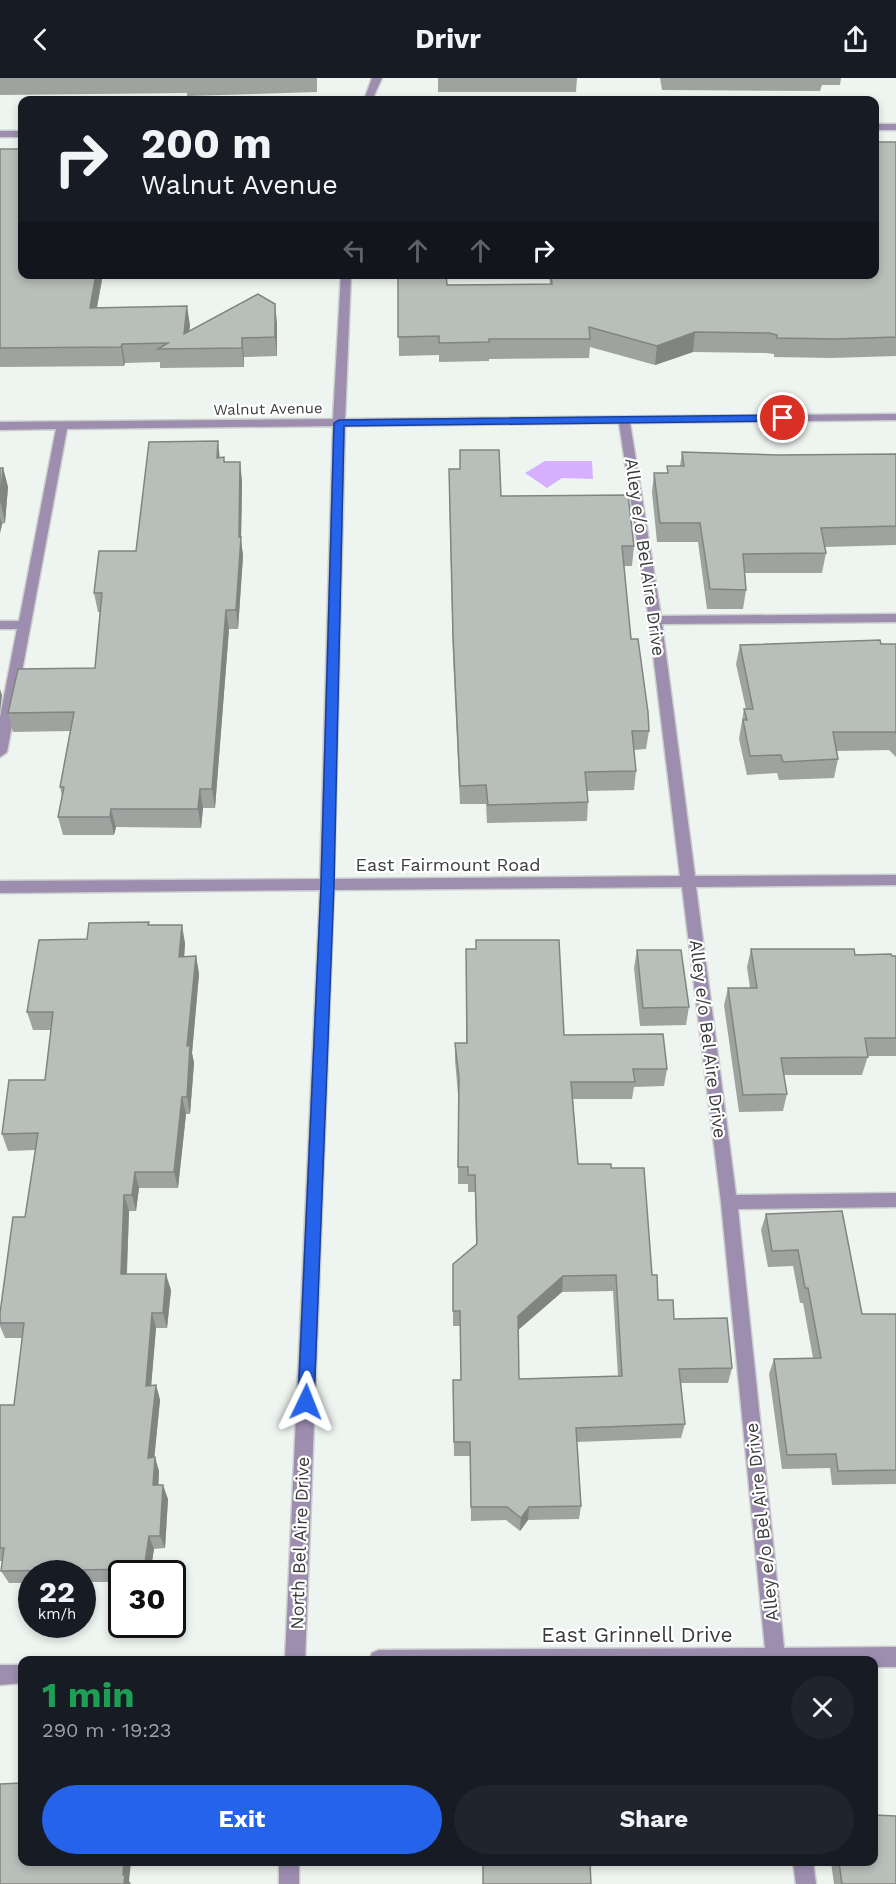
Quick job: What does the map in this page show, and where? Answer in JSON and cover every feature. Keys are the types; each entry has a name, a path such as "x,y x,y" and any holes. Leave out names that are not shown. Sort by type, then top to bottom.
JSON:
{"street":[{"path":"370,96 377,78"},
{"path":"879,127 896,127"},
{"path":"0,134 18,134"},
{"name":"North Bel Aire Drive","path":"295,1656 327,885 339,423 346,279"},
{"name":"Walnut Avenue","path":"0,426 896,417"},
{"name":"Alley e/o Bel Aire Drive","path":"624,420 655,620 729,1202 776,1656"},
{"path":"0,752 62,426"},
{"path":"655,620 896,618"},
{"path":"0,625 23,625"},
{"name":"East Fairmount Road","path":"0,887 896,880"},
{"path":"729,1202 896,1200"},
{"name":"East Grinnell Drive","path":"878,1657 896,1657"},
{"path":"0,1675 18,1674"},
{"path":"288,1884 289,1866"},
{"path":"804,1866 806,1884"}],"shaded area":[{"path":"545,461 592,461 593,479 562,478 547,488 525,473"}],"building":[{"path":"879,142 896,142 896,337 777,338 777,335 769,333 695,332 657,346 589,327 590,339 489,339 489,342 439,343 439,336 398,337 398,279 446,279 447,285 552,284 552,279 879,279"},
{"path":"0,149 18,149 18,279 95,279 90,308 187,306 184,334 258,294 275,304 275,337 242,338 242,348 158,349 168,343 122,344 121,347 0,348"},
{"path":"218,441 217,458 224,457 224,462 240,462 239,537 241,537 236,610 226,610 212,789 200,789 198,809 111,809 110,817 58,817 64,787 60,787 74,712 8,713 18,669 95,668 102,593 94,593 99,551 136,551 149,442"},
{"path":"460,450 499,450 501,496 628,495 634,546 622,546 631,639 638,639 649,731 632,731 636,771 585,772 588,802 488,805 486,785 460,786 449,469 460,469"},
{"path":"682,452 778,455 896,454 896,526 821,528 826,553 743,554 746,590 710,589 700,523 660,523 654,473 668,473 667,466 684,466"},
{"path":"0,468 3,468 0,504"},
{"path":"880,640 881,644 896,644 896,733 833,732 838,759 783,762 781,755 750,756 743,720 747,720 744,709 753,709 740,645"},
{"path":"149,922 148,925 182,925 179,957 196,956 187,1046 190,1045 187,1097 182,1097 174,1172 135,1172 132,1195 124,1195 121,1274 166,1274 163,1313 152,1313 146,1386 156,1385 148,1458 155,1457 153,1485 163,1485 160,1536 149,1536 145,1560 108,1560 108,1570 96,1570 96,1560 18,1560 18,1571 1,1571 4,1548 0,1548 0,1405 14,1405 24,1323 0,1323 0,1313 13,1217 25,1217 38,1133 2,1134 9,1080 45,1080 53,1012 27,1012 39,940 87,939 89,923"},
{"path":"476,940 559,940 564,1035 663,1034 667,1069 633,1069 635,1082 571,1082 578,1164 611,1164 611,1168 644,1168 652,1275 657,1275 658,1300 673,1300 674,1319 727,1318 732,1368 679,1369 685,1424 576,1428 581,1506 529,1507 521,1518 507,1507 471,1507 470,1442 454,1442 453,1380 461,1380 460,1311 453,1311 453,1264 477,1244 475,1175 468,1175 468,1167 458,1167 459,1078 455,1043 467,1043 466,949 476,949","holes":["616,1275 622,1376 519,1379 518,1316 563,1276"]},
{"path":"751,949 854,949 855,955 891,954 896,956 896,1038 865,1038 868,1057 781,1058 787,1094 743,1095 728,988 757,988"},
{"path":"637,950 681,950 689,1007 643,1008"},
{"path":"842,1211 862,1314 896,1314 896,1470 838,1471 836,1454 787,1455 774,1359 821,1358 808,1288 805,1288 798,1250 772,1251 766,1214"},
{"path":"18,1783 18,1866 124,1866 124,1884 0,1884 0,1784"},
{"path":"878,1815 896,1816 896,1884 842,1884 840,1866 878,1866"},
{"path":"483,1866 590,1866 591,1884 483,1884"}],"route":[{"path":"306,1402 327,885 339,423 783,418"}]}
